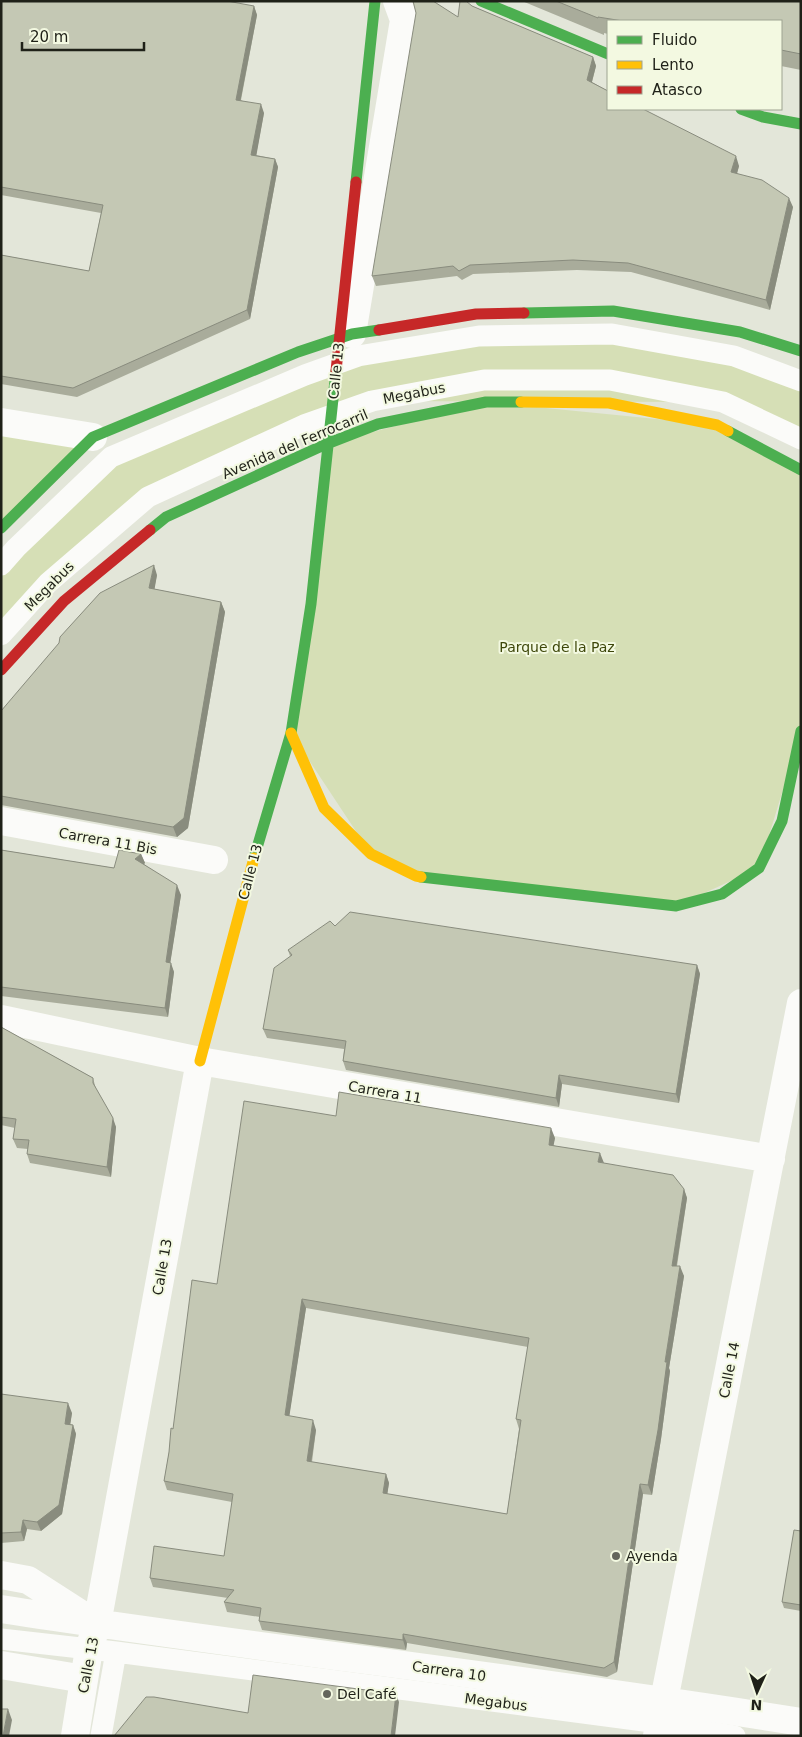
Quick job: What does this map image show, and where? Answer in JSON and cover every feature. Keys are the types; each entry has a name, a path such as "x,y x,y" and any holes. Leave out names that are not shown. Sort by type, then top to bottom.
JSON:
{"main road":[{"path":"481,1 607,54"},
{"name":"Calle 13","path":"200,1061 251,867 291,732 311,604 382,3"},
{"path":"744,110 763,117 801,124"},
{"path":"1,528 93,438 298,352 352,334 476,314 614,310 740,332 801,352"},
{"name":"Avenida del Ferrocarril","path":"1,670 64,601 166,517 324,446 378,424 486,402 609,403 716,425 801,470"},
{"path":"291,732 324,808 371,854 416,876 676,906 722,894 759,868 782,821 801,731"}],"street":[{"name":"Calle 13","path":"352,334 404,20 382,3"},
{"path":"1,422 93,438"},
{"name":"Carrera 11 Bis","path":"1,821 214,860"},
{"name":"Calle 14","path":"660,1720 801,1003"},
{"name":"Carrera 11","path":"1,1019 200,1061 771,1158"},
{"name":"Calle 13","path":"75,1736 84,1679 200,1061"},
{"name":"Carrera 10","path":"1,1575 28,1580 93,1637"},
{"name":"Carrera 10","path":"1,1609 93,1637 660,1720 801,1722"},
{"path":"1,1665 84,1679"}],"lane":[{"path":"1,565 16,548 111,458 305,375 358,356 479,336 612,334 734,356 801,381"},
{"name":"Megabus","path":"1,635 48,583 148,497 304,425 372,401 484,380 610,380 722,402 801,439"},
{"path":"1,1639 93,1637 116,1652 101,1736"},
{"name":"Megabus","path":"116,1652 660,1720 735,1736"}],"green space":[{"path":"612,334 801,381 801,439 723,402 372,401 148,497 1,635 1,565 111,457 358,356"},
{"name":"Parque de la Paz","path":"486,402 717,425 801,470 801,731 759,868 676,906 416,876 371,854 291,733 324,445"},
{"path":"1,422 93,437 1,528"}],"building":[{"path":"1,1 227,1 254,6 236,100 261,104 251,155 275,159 247,310 73,388 1,376 1,255 89,271 103,205 1,187"},
{"path":"413,1 433,1 458,17 460,1 466,1 472,6 593,57 587,80 607,90 607,110 645,110 736,156 731,172 762,180 789,198 766,300 628,263 573,260 470,265 459,271 453,266 372,276 416,13"},
{"path":"556,1 801,1 801,54 782,50 782,20 617,20 598,18"},
{"path":"154,565 149,588 221,602 184,818 173,827 1,796 1,711 59,643 60,637 100,593"},
{"path":"1,850 114,868 119,850 141,854 135,859 177,885 166,962 171,963 165,1008 1,987"},
{"path":"350,912 697,965 676,1094 559,1075 556,1098 343,1061 346,1041 263,1029 274,968 292,955 288,950 330,921 335,926"},
{"path":"1,1027 93,1078 93,1083 113,1118 107,1167 27,1154 29,1140 13,1139 16,1119 1,1117"},
{"path":"339,1092 551,1128 549,1145 600,1153 598,1162 673,1175 684,1189 672,1266 680,1266 665,1362 667,1362 658,1430 648,1485 640,1484 614,1662 604,1668 403,1634 403,1640 259,1621 261,1608 224,1602 234,1590 150,1578 154,1546 224,1556 233,1494 164,1481 171,1428 173,1429 192,1280 217,1284 244,1101 336,1116","holes":["302,1299 529,1338 516,1419 521,1420 507,1514 383,1493 386,1474 307,1461 313,1420 285,1415"]},
{"path":"1,1394 68,1403 65,1424 73,1425 59,1505 37,1522 23,1520 21,1532 1,1533"},
{"path":"794,1530 801,1531 801,1605 782,1602"},
{"path":"253,1675 396,1694 391,1736 114,1736 146,1697 248,1713"},
{"path":"1,1709 8,1709 3,1736 1,1736"}],"traffic: fast":[{"path":"356,182 375,1"},
{"path":"481,1 607,54"},
{"path":"744,110 763,117 801,124"},
{"path":"524,313 613,311 740,332 801,351"},
{"path":"1,528 93,437 298,352 352,334 379,330"},
{"path":"254,858 291,733 311,604 336,371"},
{"path":"150,530 166,517 324,445 378,424 486,402 521,402"},
{"path":"728,431 801,470"},
{"path":"421,877 676,906 722,894 759,868 782,821 801,731"}],"traffic: slow":[{"path":"521,402 609,403 717,425 728,431"},
{"path":"291,733 324,808 371,854 421,877"},
{"path":"200,1061 254,858"}],"traffic: jam":[{"path":"336,371 356,182"},
{"path":"379,330 476,314 524,313"},
{"path":"1,670 64,601 150,530"}],"place":[{"name":"Ayenda","path":"616,1556"},
{"name":"Del Café","path":"327,1694"}]}
